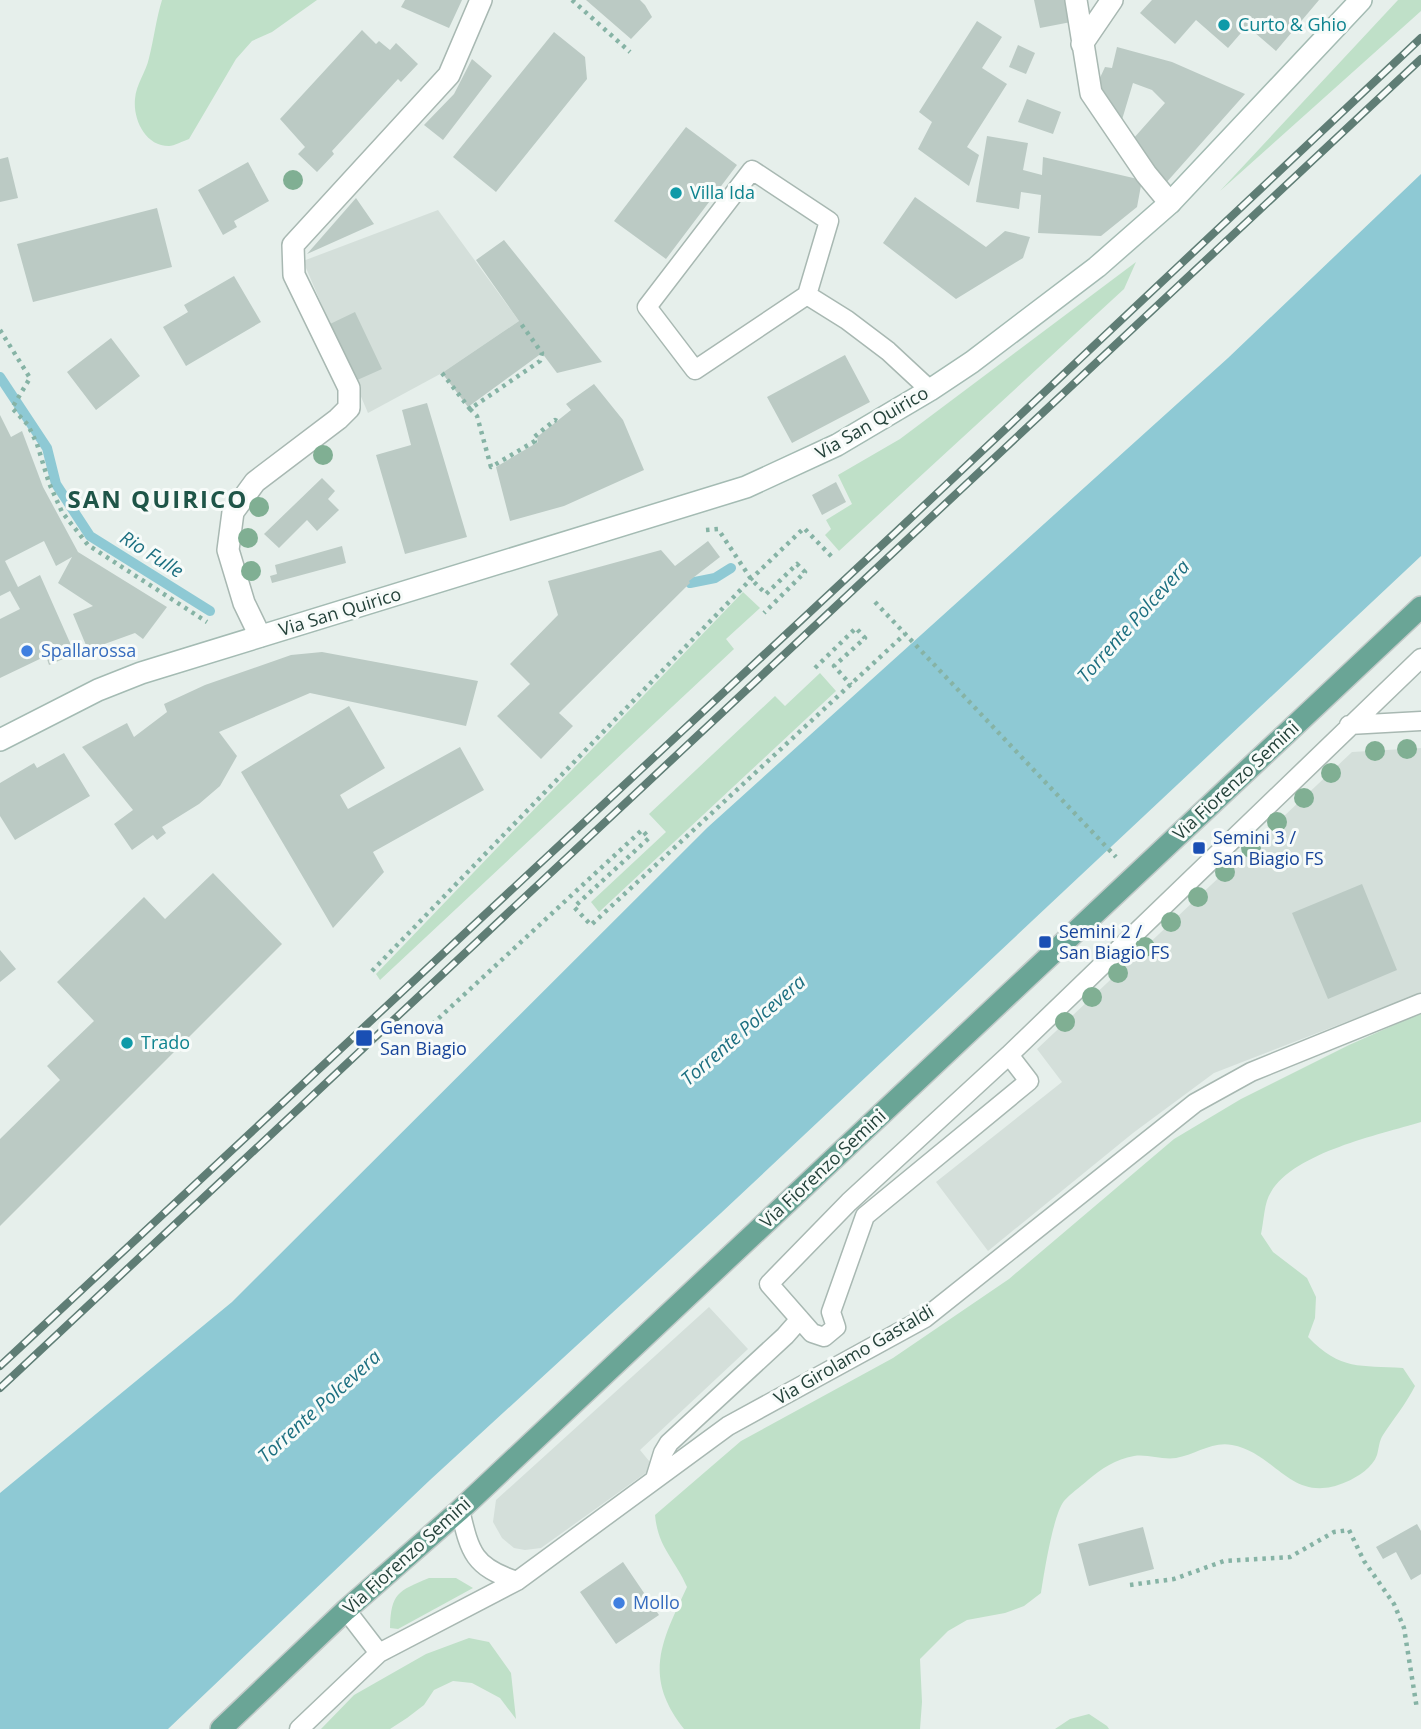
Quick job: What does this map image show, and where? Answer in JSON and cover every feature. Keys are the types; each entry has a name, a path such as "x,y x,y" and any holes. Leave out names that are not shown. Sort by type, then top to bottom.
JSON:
{"main road":[{"name":"Via San Quirico","path":"260,636 244,603 228,550 233,512 255,482 349,408 349,388 294,275 293,245 449,75 481,0"},
{"path":"1076,0 1091,93 1146,174 1170,203"},
{"path":"1082,44 1112,0"},
{"name":"Via San Quirico","path":"0,740 98,690 149,671 746,487 837,445 972,362 1097,267 1170,203 1361,0"},
{"name":"Via Fiorenzo Semini","path":"221,1729 346,1610 460,1510 1421,607"}],"lane":[{"path":"752,170 829,221 807,295 695,370 647,307 752,170"},
{"path":"807,295 888,351 930,390"},
{"path":"1009,1055 1028,1081 865,1216 831,1312 836,1327 824,1337 812,1333 769,1284 849,1202 1009,1055 1421,658"},
{"path":"1349,725 1421,721"},
{"name":"Via Girolamo Gastaldi","path":"299,1729 379,1653 517,1581 728,1426 925,1318 1195,1103 1251,1072 1421,1003"},
{"path":"655,1479 669,1443 800,1319"},
{"path":"460,1510 467,1540 478,1561 494,1574 517,1581"},
{"path":"346,1610 379,1653"}],"path":[{"path":"572,0 630,52"},
{"path":"470,410 540,361 542,353 519,321"},
{"path":"0,330 30,378 12,408 28,425 37,444 48,483 62,512 88,545 207,622"},
{"path":"442,373 477,416 491,467 535,441 534,437 557,421"},
{"path":"372,971 751,579 804,528 832,557"},
{"path":"704,531 718,529 751,579 766,594 797,564 805,572 764,612"},
{"path":"875,602 1122,863"},
{"path":"815,668 856,628 865,638 834,666 851,685"},
{"path":"567,899 591,925 905,634"},
{"path":"426,1030 642,830 649,838 574,907"},
{"path":"1130,1585 1174,1579 1224,1561 1290,1557 1334,1532 1349,1530 1364,1561 1394,1604 1404,1628 1417,1709"}],"shaded area":[{"path":"438,210 519,321 442,373 368,413 303,261"},
{"path":"1421,748 1421,993 1214,1073 1133,1133 988,1251 936,1182 1062,1082 1037,1049 1352,752"},
{"path":"709,1307 748,1349 640,1450 654,1467 541,1548 514,1548 502,1538 493,1522 496,1500"}],"green space":[{"path":"162,0 317,0 272,32 252,41 236,59 189,139 169,146 161,145 147,136 139,123 135,107 136,94 148,63"},
{"path":"1398,0 1421,0 1421,11 1220,191"},
{"path":"1136,262 1124,289 839,551 825,535 831,529 826,520 852,504 838,475 900,439"},
{"path":"743,592 760,608 726,639 734,649 380,980 376,974"},
{"path":"820,673 836,691 599,912 591,902 666,832 649,814 775,696 785,706"},
{"path":"1421,1013 1421,1122 1361,1139 1299,1166 1271,1192 1261,1234 1273,1252 1307,1278 1316,1297 1315,1318 1308,1337 1341,1361 1363,1366 1403,1368 1415,1386 1382,1437 1377,1455 1369,1467 1346,1482 1327,1488 1298,1483 1248,1450 1225,1444 1176,1458 1134,1456 1121,1459 1098,1472 1064,1501 1053,1531 1041,1593 1024,1606 1005,1613 967,1620 948,1631 920,1659 920,1729 684,1729 663,1692 660,1658 670,1625 687,1587 663,1545 655,1515 741,1441 893,1358 1009,1279 1174,1139 1241,1099 1349,1045"},
{"path":"429,1578 456,1578 473,1588 398,1629 390,1628 392,1607 398,1595 410,1586"},
{"path":"469,1638 489,1642 511,1673 516,1719 500,1698 472,1683 453,1681 434,1690 424,1705 390,1729 321,1729 354,1695 426,1654"},
{"path":"1089,1714 1109,1729 1055,1729 1070,1719"}],"water":[{"name":"Torrente Polcevera","path":"1421,174 1421,556 721,1213 430,1480 168,1729 0,1729 0,1493 232,1302 708,827 1228,358"}],"building":[{"path":"405,0 462,0 449,28 401,7"},
{"path":"586,0 640,0 652,17 631,39"},
{"path":"1034,0 1066,0 1071,22 1040,28"},
{"name":"Curto & Ghio","path":"1152,0 1319,0 1276,51 1247,26 1228,48 1196,20 1175,44 1140,13"},
{"path":"977,21 1002,37 982,68 1007,84 967,147 979,155 969,186 918,149 932,122 919,112"},
{"path":"362,30 376,44 379,41 390,50 396,43 418,64 401,82 398,79 332,151 334,154 317,172 298,154 305,147 280,119"},
{"path":"554,32 585,57 587,79 496,192 453,157"},
{"path":"1018,45 1035,53 1026,74 1009,67"},
{"path":"1117,47 1172,62 1245,94 1165,184 1133,139 1165,103 1152,90 1133,83 1121,123 1104,99 1099,80 1105,67 1112,68"},
{"path":"472,59 492,76 443,140 424,125 454,94"},
{"path":"1027,99 1061,112 1053,134 1018,122"},
{"name":"Villa Ida","path":"686,127 737,165 666,259 614,221"},
{"path":"987,136 1028,143 1023,170 1042,175 1043,157 1142,180 1137,207 1101,236 1038,233 1041,195 1021,192 1019,209 976,202"},
{"path":"8,157 18,198 0,202 0,159"},
{"path":"248,162 269,201 234,221 237,227 223,235 198,190"},
{"path":"915,197 986,247 1005,231 1030,237 1023,258 956,299 883,243"},
{"path":"356,198 374,224 307,254"},
{"path":"157,208 172,267 33,302 17,244"},
{"path":"504,240 602,362 557,373 542,353 468,407 442,373 519,321 476,260"},
{"path":"234,276 261,322 186,366 163,327 188,312 184,305"},
{"path":"355,312 382,369 355,381 330,324"},
{"path":"111,338 140,376 96,410 67,372"},
{"path":"845,355 870,402 792,443 767,397"},
{"path":"594,384 623,420 644,470 564,506 510,521 496,467 538,442 537,437 571,410 566,404"},
{"path":"427,403 467,537 405,554 376,455 411,445 402,410"},
{"path":"0,415 11,437 22,431 43,487 78,552 167,607 143,639 135,633 88,650 73,614 93,606 58,583 72,557 56,566 44,541 5,561 18,587 40,575 75,654 49,665 46,656 0,678 0,619 20,609 10,591 0,596"},
{"path":"322,478 335,491 328,499 339,510 317,531 307,520 279,548 264,534"},
{"path":"836,482 846,502 822,515 812,495"},
{"path":"708,541 720,557 689,581 690,583 559,713 573,726 541,759 497,716 530,684 510,664 558,615 548,581 661,550 675,566"},
{"path":"342,546 346,563 272,583 270,576 277,574 275,565"},
{"path":"322,652 478,681 466,726 310,693 219,732 237,756 220,786 199,804 162,827 166,833 157,840 153,835 132,850 114,824 133,810 82,747 127,723 134,737 167,712 164,704 205,685 291,655"},
{"path":"349,706 385,768 340,795 348,809 460,747 484,790 373,852 384,872 333,928 241,772"},
{"path":"64,753 90,796 15,840 0,816 0,783 34,763 37,768"},
{"name":"Trado","path":"213,873 282,944 0,1226 0,1139 60,1080 47,1066 94,1021 57,982 144,897 165,919"},
{"path":"1362,884 1397,970 1328,999 1292,913"},
{"path":"0,950 16,969 0,982"},
{"path":"1417,1524 1421,1531 1421,1574 1411,1580 1396,1552 1383,1559 1376,1547"},
{"path":"1143,1527 1154,1569 1089,1586 1078,1544"},
{"name":"Mollo","path":"623,1562 659,1615 616,1644 580,1592"}],"waterway":[{"name":"Rio Fulle","path":"0,377 47,448 56,484 90,536 210,611"},
{"name":"Rio Fulle","path":"690,583 715,578 731,568"}],"railway":[{"path":"0,1366 897,531 1421,38"},
{"path":"0,1388 1421,59"}],"place":[{"name":"Curto & Ghio","path":"1224,25"},
{"name":"Villa Ida","path":"676,193"},
{"name":"Spallarossa","path":"27,651"},
{"name":"Semini 3 / San Biagio FS","path":"1199,848"},
{"name":"Semini 2 / San Biagio FS","path":"1045,942"},
{"name":"Genova San Biagio","path":"364,1038"},
{"name":"Trado","path":"127,1043"},
{"name":"Mollo","path":"619,1603"}],"district":[{"name":"SAN QUIRICO","path":"158,500"}]}
